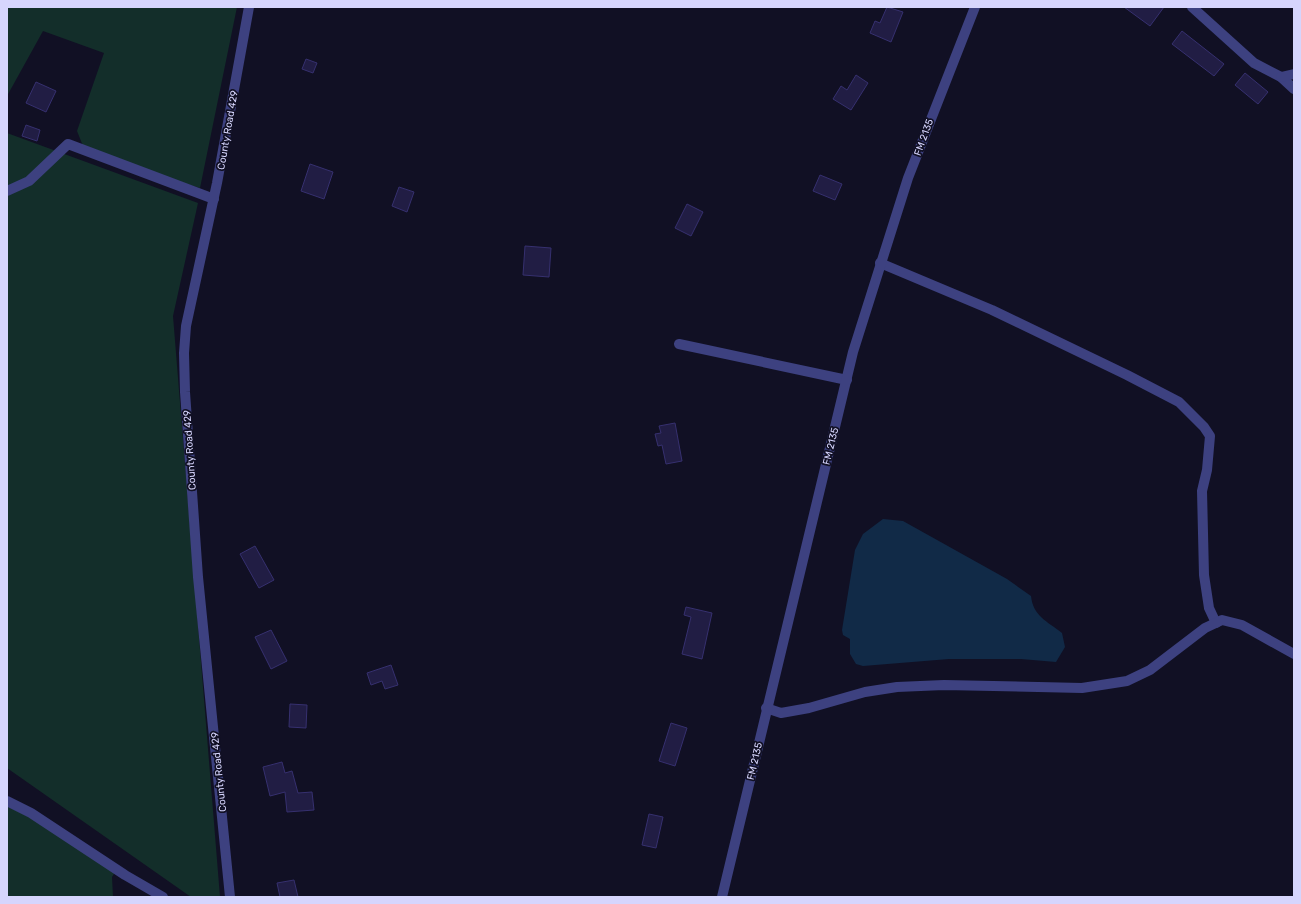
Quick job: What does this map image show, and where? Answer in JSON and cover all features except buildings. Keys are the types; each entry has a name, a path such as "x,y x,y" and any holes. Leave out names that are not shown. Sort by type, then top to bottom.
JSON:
{"street":[{"name":"County Road 429","path":"230,897 198,577 185,392 186,326 214,199 249,7"},
{"name":"FM 2135","path":"722,897 766,708 847,380 880,263 928,122 975,7"},
{"path":"1192,7 1254,63 1281,77 1294,89"},
{"path":"1281,77 1294,74"},
{"path":"7,191 29,181 68,144 214,199"},
{"path":"880,263 992,310 1179,402 1204,426 1210,436 1207,470 1202,491 1204,575 1209,608 1216,623"},
{"path":"679,344 847,380"},
{"path":"766,708 782,712 809,708 865,692 897,687 944,685 1082,688 1127,682 1150,670 1205,628 1222,620 1242,625 1294,654"},
{"path":"7,801 26,810 125,875 163,897"}],"green space":[{"path":"7,7 237,7 200,188 137,169 83,146 77,131 104,53 43,31 7,96"},
{"path":"7,133 198,203 173,316 220,897 191,897 7,768"},
{"path":"7,805 21,812 115,872 112,877 113,897 7,897"}],"water":[{"path":"883,519 903,521 1007,579 1031,596 1035,609 1042,618 1062,633 1065,647 1056,662 1021,659 949,659 863,666 856,664 850,654 850,639 843,635 842,630 855,550 863,534"}]}
